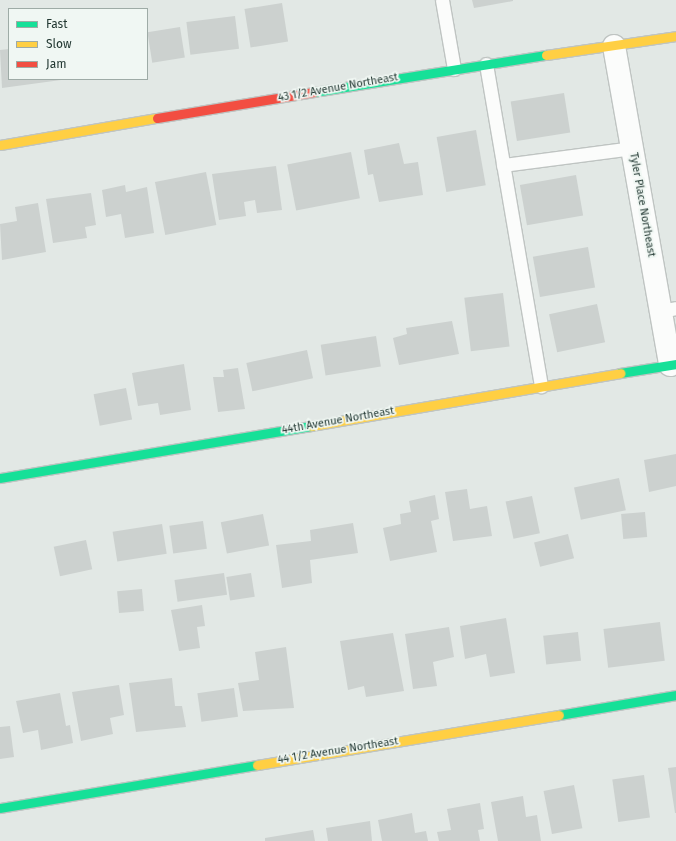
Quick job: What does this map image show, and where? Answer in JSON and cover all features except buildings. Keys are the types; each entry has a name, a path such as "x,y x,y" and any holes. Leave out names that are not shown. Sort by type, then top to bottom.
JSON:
{"street":[{"name":"43 1/2 Avenue Northeast","path":"0,146 454,69 676,36"},
{"name":"Tyler Place Northeast","path":"614,46 632,148 668,310 673,364"},
{"name":"44th Avenue Northeast","path":"0,478 673,364"},
{"name":"44 1/2 Avenue Northeast","path":"0,808 676,694"}],"lane":[{"path":"442,0 454,69"},
{"path":"486,64 541,386"},
{"path":"503,165 632,148"}],"traffic: fast":[{"path":"314,92 546,55"},
{"path":"620,373 676,364"},
{"path":"0,478 311,426"},
{"path":"559,715 676,695"},
{"path":"0,808 257,765"}],"traffic: slow":[{"path":"546,55 676,36"},
{"path":"0,145 157,118"},
{"path":"311,426 620,373"},
{"path":"257,765 559,715"}],"traffic: jam":[{"path":"157,118 314,92"}]}
